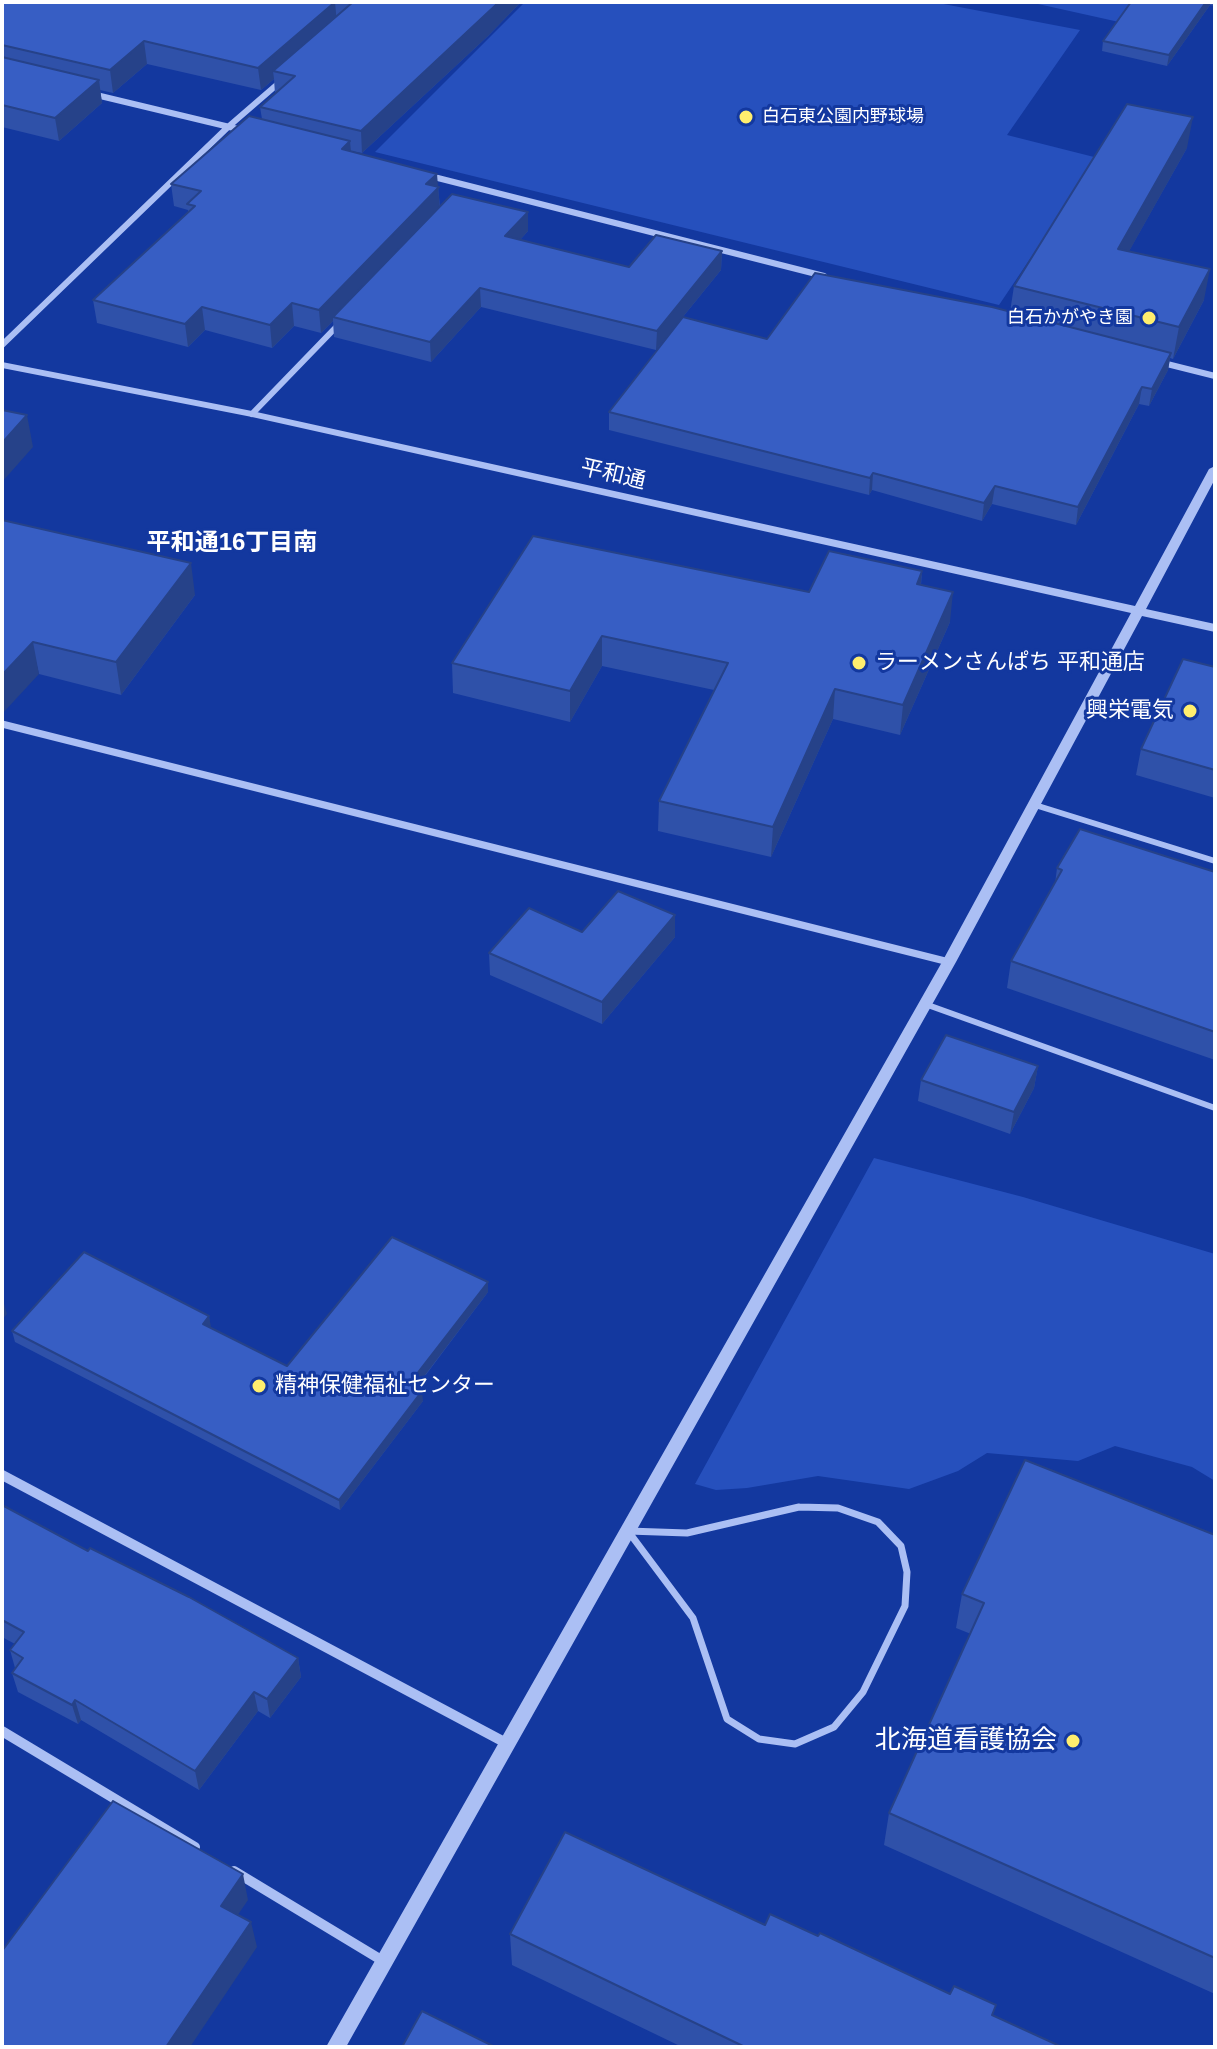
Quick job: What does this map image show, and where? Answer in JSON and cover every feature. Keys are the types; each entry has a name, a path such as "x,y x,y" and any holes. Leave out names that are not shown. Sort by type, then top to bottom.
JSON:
{"street":[{"path":"2,345 228,127 284,78"},
{"path":"77,91 244,130"},
{"path":"410,171 828,277"},
{"path":"460,198 471,186"},
{"path":"252,414 350,312"},
{"path":"1153,360 1215,376"},
{"name":"平和通","path":"2,365 252,414 1215,628"},
{"path":"336,2047 949,962 1215,469"},
{"path":"2,724 949,962"},
{"path":"2,1475 508,1744"},
{"path":"2,1731 207,1854"},
{"path":"220,1863 384,1962"}],"lane":[{"path":"1034,805 1215,861"},
{"path":"925,1004 1215,1108"},
{"path":"799,1507 838,1508 878,1522 901,1546 907,1572 905,1606 863,1692 834,1727 795,1744 759,1739 727,1719 693,1618 628,1531 687,1533 799,1507"}],"shaded area":[{"path":"525,2 933,2 1080,30 1007,135 1098,158 999,305 375,152"},
{"path":"1029,2 1135,2 1119,22"},
{"path":"874,1158 1023,1197 1215,1254 1215,1481 1192,1467 1115,1446 1078,1461 987,1453 958,1471 909,1489 818,1476 747,1488 716,1490 695,1484"}],"building":[{"path":"2,2 335,2 258,68 144,41 110,70 2,45"},
{"path":"353,2 499,2 361,131 260,107 295,76 273,71"},
{"path":"1131,2 1206,2 1169,55 1103,41"},
{"path":"2,57 99,80 55,118 2,105"},
{"path":"1127,104 1193,117 1118,249 1210,269 1179,327 1014,286"},
{"path":"249,116 350,141 342,149 437,174 426,184 439,187 319,310 292,303 270,325 202,307 185,324 93,300 195,206 187,204 201,191 171,184"},
{"path":"452,194 528,212 505,236 629,267 656,235 722,251 657,331 480,288 430,342 333,317"},
{"path":"815,273 992,307 1171,353 1152,389 1142,387 1078,507 995,486 984,503 873,473 870,478 609,412 683,317 767,339"},
{"path":"2,410 27,415 2,443"},
{"path":"2,520 191,563 116,662 33,642 2,675"},
{"path":"533,536 809,592 829,551 922,571 917,584 953,592 903,705 835,689 773,827 659,801 728,663 602,636 570,691 452,663"},
{"path":"1183,659 1215,667 1215,770 1141,749"},
{"path":"1080,829 1215,872 1215,1032 1011,961 1062,870 1057,868"},
{"path":"618,891 675,915 602,1002 489,953 529,908 582,932"},
{"path":"946,1035 1038,1066 1014,1112 921,1080"},
{"name":"精神保健福祉センター","path":"392,1237 488,1282 409,1384 422,1391 339,1500 12,1331 84,1252 209,1316 203,1324 287,1366"},
{"name":"北海道看護協会","path":"1025,1460 1215,1535 1215,1958 889,1813 984,1603 962,1594"},
{"path":"2,1505 88,1551 90,1548 189,1597 298,1658 267,1699 254,1692 195,1771 75,1700 72,1705 12,1673 23,1658 10,1650 24,1632 2,1620"},
{"path":"113,1801 243,1874 221,1906 251,1922 166,2047 2,2047 2,1951"},
{"path":"565,1832 765,1925 770,1914 818,1936 820,1933 950,1994 954,1986 996,2005 992,2015 1062,2047 745,2047 510,1934"},
{"path":"422,2011 495,2047 402,2047"}],"place":[{"name":"白石東公園内野球場","path":"746,117"},
{"name":"白石かがやき園","path":"1149,318"},
{"name":"ラーメンさんぱち 平和通店","path":"859,663"},
{"name":"興栄電気","path":"1190,711"},
{"name":"精神保健福祉センター","path":"259,1386"},
{"name":"北海道看護協会","path":"1073,1741"}],"district":[{"name":"平和通16丁目南","path":"232,543"}]}
